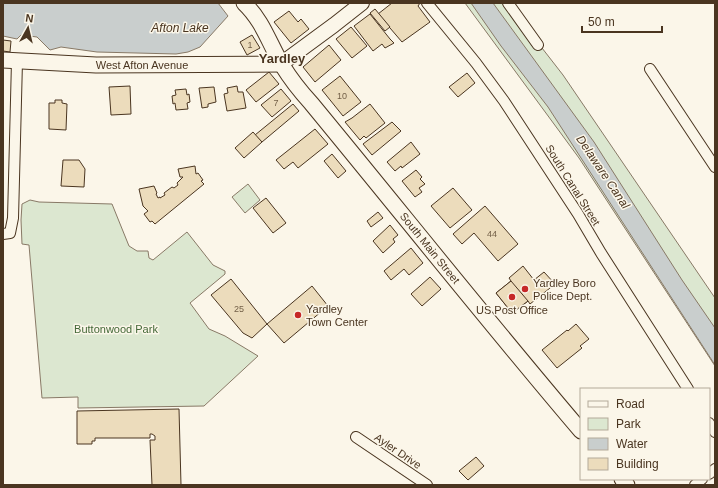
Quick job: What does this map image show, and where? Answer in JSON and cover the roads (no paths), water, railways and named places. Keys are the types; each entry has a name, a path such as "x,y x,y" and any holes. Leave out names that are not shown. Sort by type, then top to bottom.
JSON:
{"main road":[{"name":"South Main Street","path":"244,3 263,27 281,64 290,77 349,151 580,430"},
{"path":"281,64 334,26 362,3"},
{"name":"West Afton Avenue","path":"10,60 96,65 281,64"}],"street":[{"name":"South Canal Street","path":"427,3 504,101 578,214 601,253 687,388"},
{"path":"508,3 538,45"},
{"path":"3,234 10,233 13,218 10,60"},
{"path":"650,69 715,168"},
{"name":"Ayler Drive","path":"356,437 427,485"}],"water":[{"name":"Afton Lake","path":"3,3 218,3 228,16 200,47 188,52 176,54 97,52 61,47 50,50 37,37 21,35 17,39 3,36"},
{"name":"Delaware Canal","path":"471,3 493,3 594,142 682,280 715,328 715,365 548,107 501,46"}],"place":[{"name":"Yardley Boro Police Dept.","path":"525,289"},
{"name":"US Post Office","path":"512,297"},
{"name":"Yardley Town Center","path":"298,315"}],"district":[{"name":"Yardley","path":"282,58"}],"park label":[{"name":"Buttonwood Park","path":"116,329"}]}
